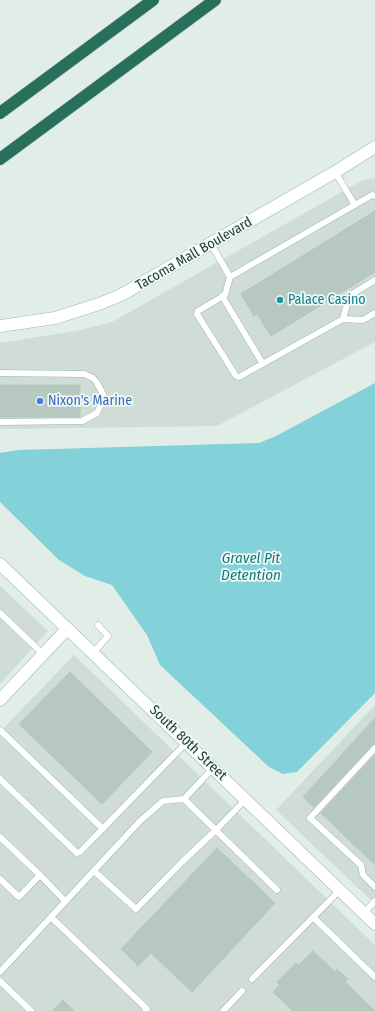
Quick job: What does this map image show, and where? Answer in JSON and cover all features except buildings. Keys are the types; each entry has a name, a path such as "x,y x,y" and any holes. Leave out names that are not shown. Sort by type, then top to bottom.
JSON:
{"highway":[{"path":"0,113 153,0"},
{"path":"0,159 215,0"}],"street":[{"name":"Tacoma Mall Boulevard","path":"0,326 54,318 99,304 142,284 335,172 375,147"},
{"name":"South 80th Street","path":"0,564 375,924"},
{"path":"0,700 67,629"}],"lane":[{"path":"335,172 355,205"},
{"path":"375,196 372,195 230,278 225,295 198,311 197,314 236,376 239,377 343,319 363,320 375,313"},
{"path":"211,244 230,278"},
{"path":"343,319 349,296 375,280"},
{"path":"222,296 262,364"},
{"path":"0,373 84,374 93,378 103,394 103,400 97,413 88,420 0,422"},
{"path":"0,613 43,654"},
{"path":"93,653 108,636 98,625"},
{"path":"0,730 103,828"},
{"path":"0,779 77,853 80,852 187,742"},
{"path":"375,748 310,818 361,865 363,875 375,887"},
{"path":"0,972 140,821 163,801 184,799 213,767"},
{"path":"184,799 277,890"},
{"path":"94,871 136,909 246,799"},
{"path":"0,837 66,901"},
{"path":"0,879 19,897 40,875"},
{"path":"252,979 340,890"},
{"path":"364,913 375,901"},
{"path":"51,917 147,1009 145,1011"},
{"path":"313,917 375,977"},
{"path":"0,981 31,1011"},
{"path":"223,1011 242,991"}],"shaded area":[{"path":"375,178 375,342 217,426 0,429 0,343 76,331 112,322 363,180"},
{"path":"0,586 48,631 0,684"},
{"path":"74,655 375,945 375,1011 0,1011 0,732"},
{"path":"375,705 375,904 276,810"}],"water":[{"name":"Gravel Pit Detention","path":"375,383 375,693 297,772 283,774 269,767 160,665 147,635 112,585 85,576 59,560 0,502 0,453 19,450 259,443 276,436"}],"place":[{"name":"Palace Casino","path":"280,300"},
{"name":"Nixon's Marine","path":"40,401"}]}
